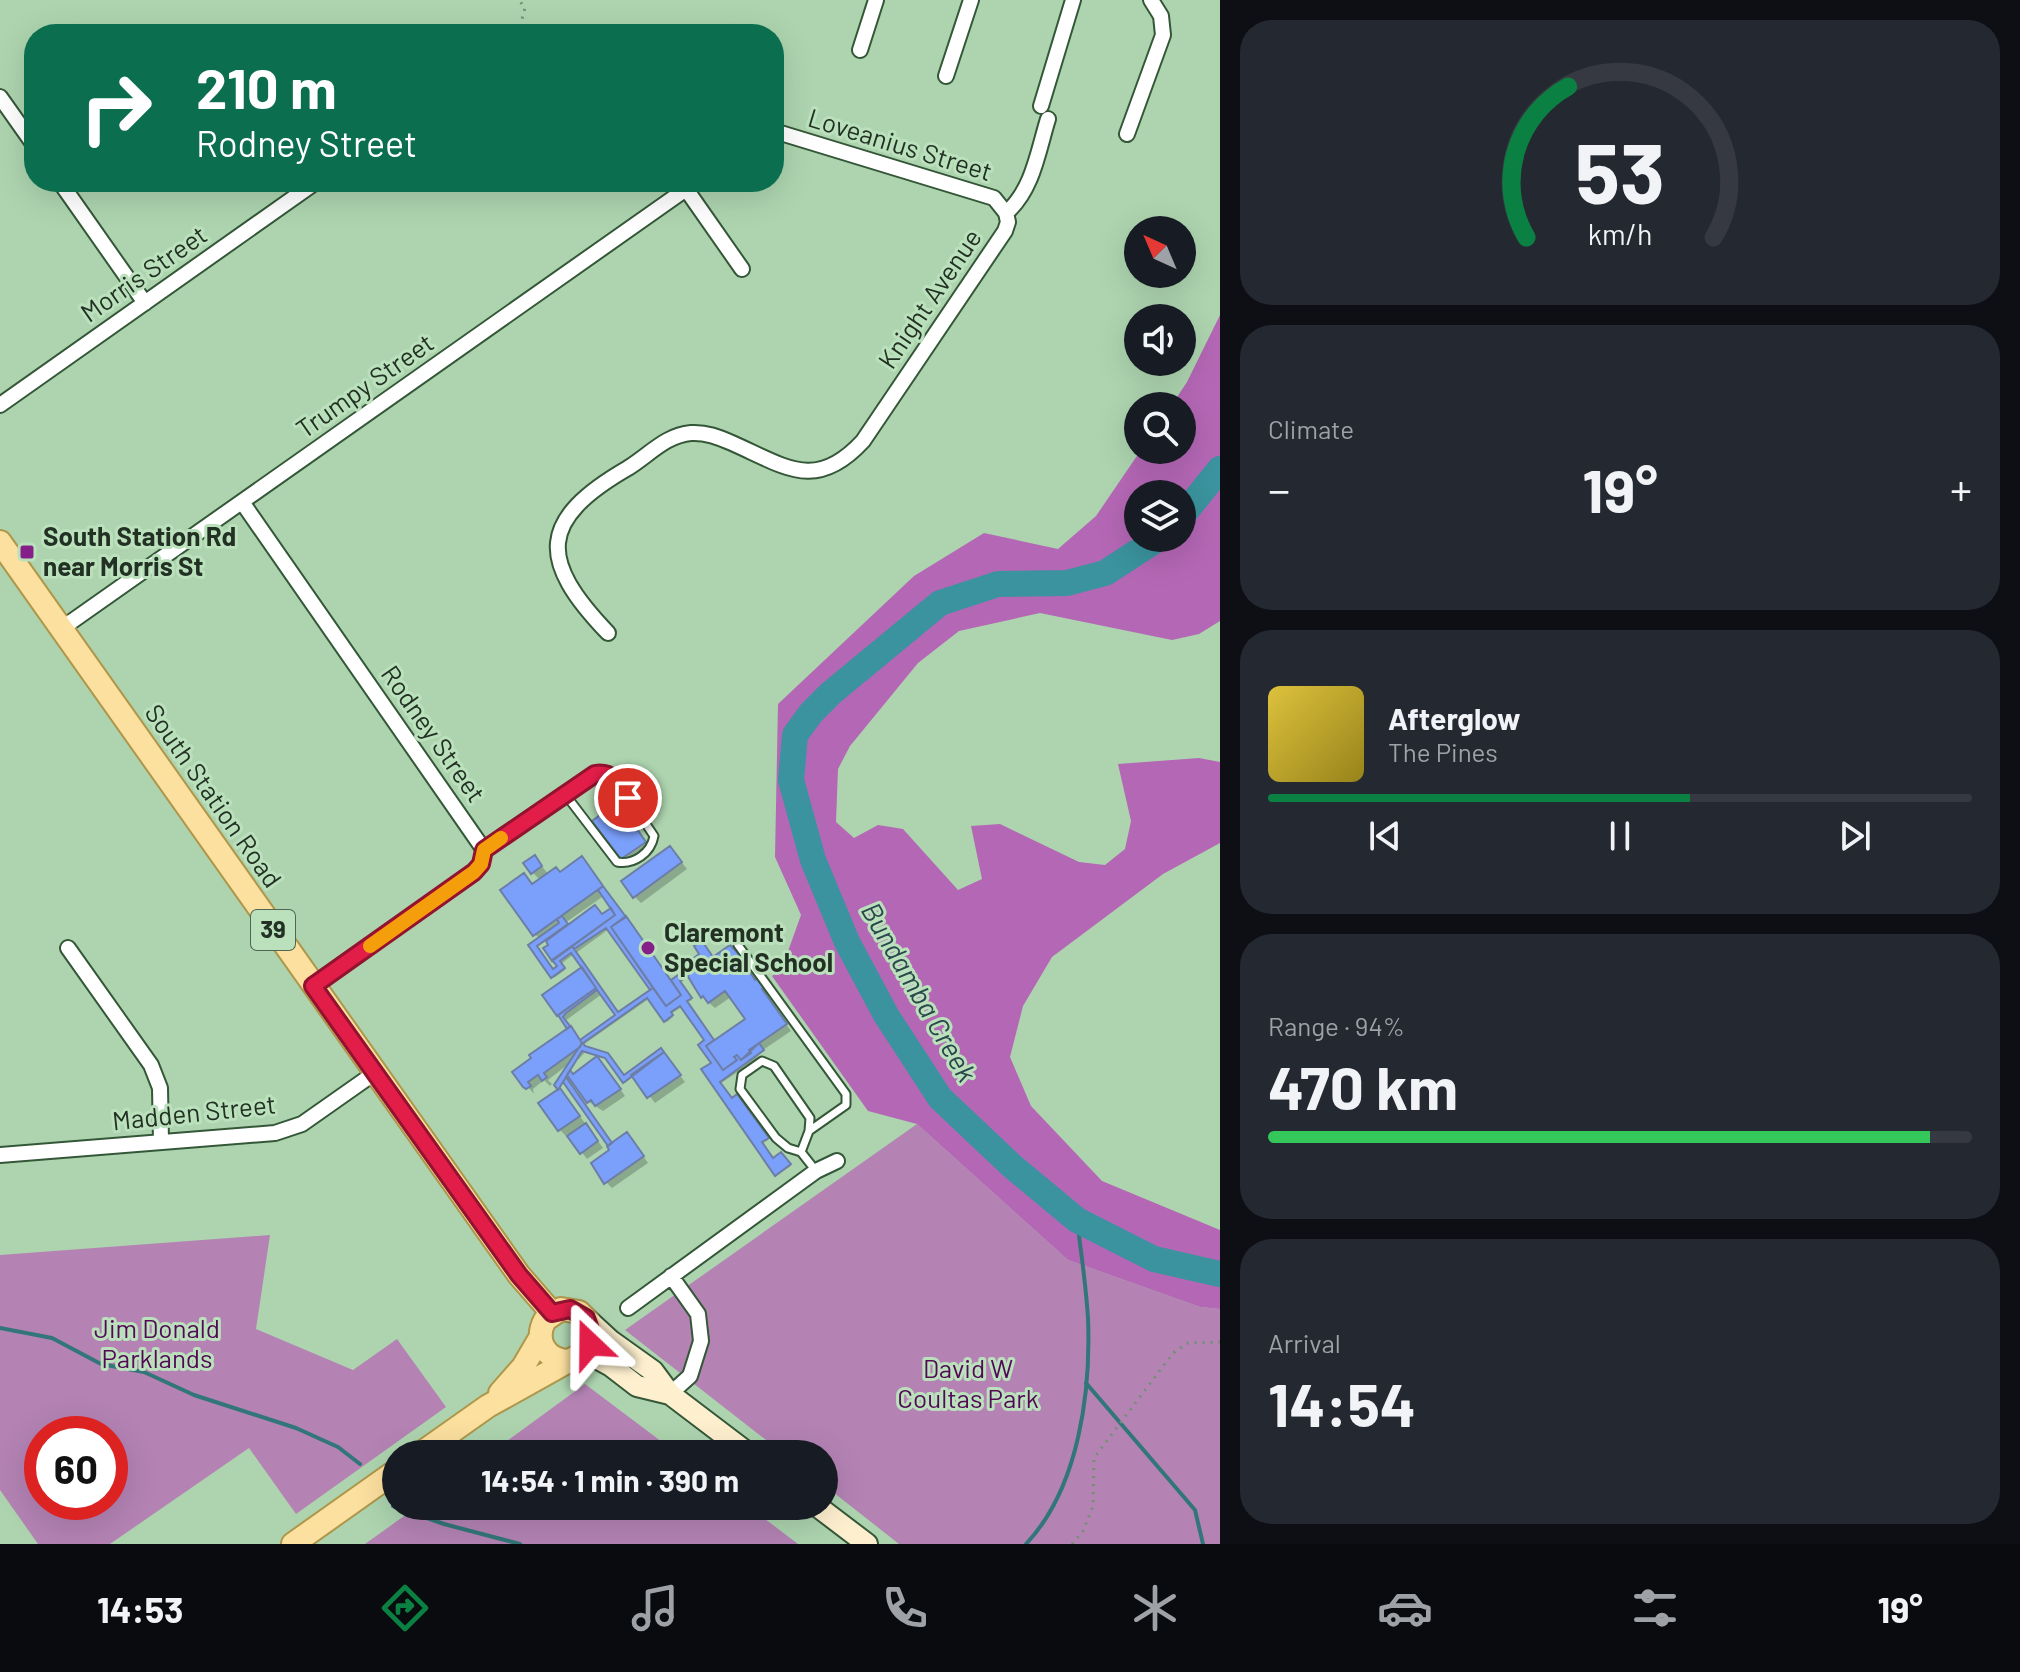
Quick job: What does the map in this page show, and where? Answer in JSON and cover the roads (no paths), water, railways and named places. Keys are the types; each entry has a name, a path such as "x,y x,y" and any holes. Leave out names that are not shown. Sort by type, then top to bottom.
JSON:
{"main road":[{"name":"South Station Road","path":"0,542 519,1275 552,1313"},
{"path":"488,1406 523,1367 540,1338 541,1328 552,1313 570,1309 653,1371 670,1394 731,1440"},
{"path":"440,1440 488,1406 577,1356 592,1335 586,1318"},
{"path":"540,1338 553,1358 577,1356 611,1366 637,1386 670,1394"},
{"path":"293,1544 382,1481"},
{"path":"835,1520 867,1544"}],"street":[{"path":"860,50 876,0"},
{"path":"946,76 971,0"},
{"name":"Knight Avenue","path":"608,633 583,607 557,562 561,526 571,509 586,494 670,438 689,433 718,437 805,472 836,465 849,456 863,441 1005,231 1008,222 1006,213 1023,195 1029,182 1073,0"},
{"path":"1127,134 1163,35 1161,16 1151,0"},
{"path":"0,97 24,131"},
{"name":"Loveanius Street","path":"784,134 994,198 1006,213"},
{"path":"67,192 145,303"},
{"name":"Morris Street","path":"0,405 302,192"},
{"name":"Trumpy Street","path":"61,629 682,192"},
{"path":"695,192 742,269"},
{"name":"Rodney Street","path":"242,502 484,850"},
{"path":"313,986 474,872 481,864 484,850"},
{"path":"68,948 151,1065 160,1088 161,1142"},
{"name":"Madden Street","path":"0,1155 275,1133 302,1124 376,1072"},
{"path":"628,1308 816,1171 837,1161"},
{"path":"670,1394 690,1376 701,1341 698,1314 671,1276"}],"lane":[{"path":"484,850 565,794 595,774 608,774 615,778 654,836 648,851 630,863 617,862 565,794"},
{"path":"738,945 846,1094 846,1105 809,1131"},
{"path":"801,1152 810,1118 774,1066 762,1061 745,1071 740,1089 776,1138 788,1148 801,1152 816,1171"}],"waterway":[{"name":"Bundamba Creek","path":"1196,499 1220,469"},
{"name":"Bundamba Creek","path":"1137,552 1105,573 1067,583 998,584 940,603 811,713 795,735 791,780 813,860 847,942 886,1015 940,1098 1012,1166 1077,1220 1154,1259 1220,1274"},
{"path":"1026,1544 1044,1521 1070,1467 1084,1407 1088,1318 1077,1220"},
{"path":"0,1328 52,1338 101,1364 144,1372 194,1395 296,1428 338,1447 360,1464"},
{"path":"1086,1383 1195,1510 1203,1544"},
{"path":"433,1520 520,1544"}],"place":[{"name":"South Station Rd near Morris St","path":"27,552"},
{"name":"Claremont Special School","path":"648,948"}],"park label":[{"name":"Jim Donald Parklands","path":"157,1344"},
{"name":"David W Coultas Park","path":"968,1384"}]}
